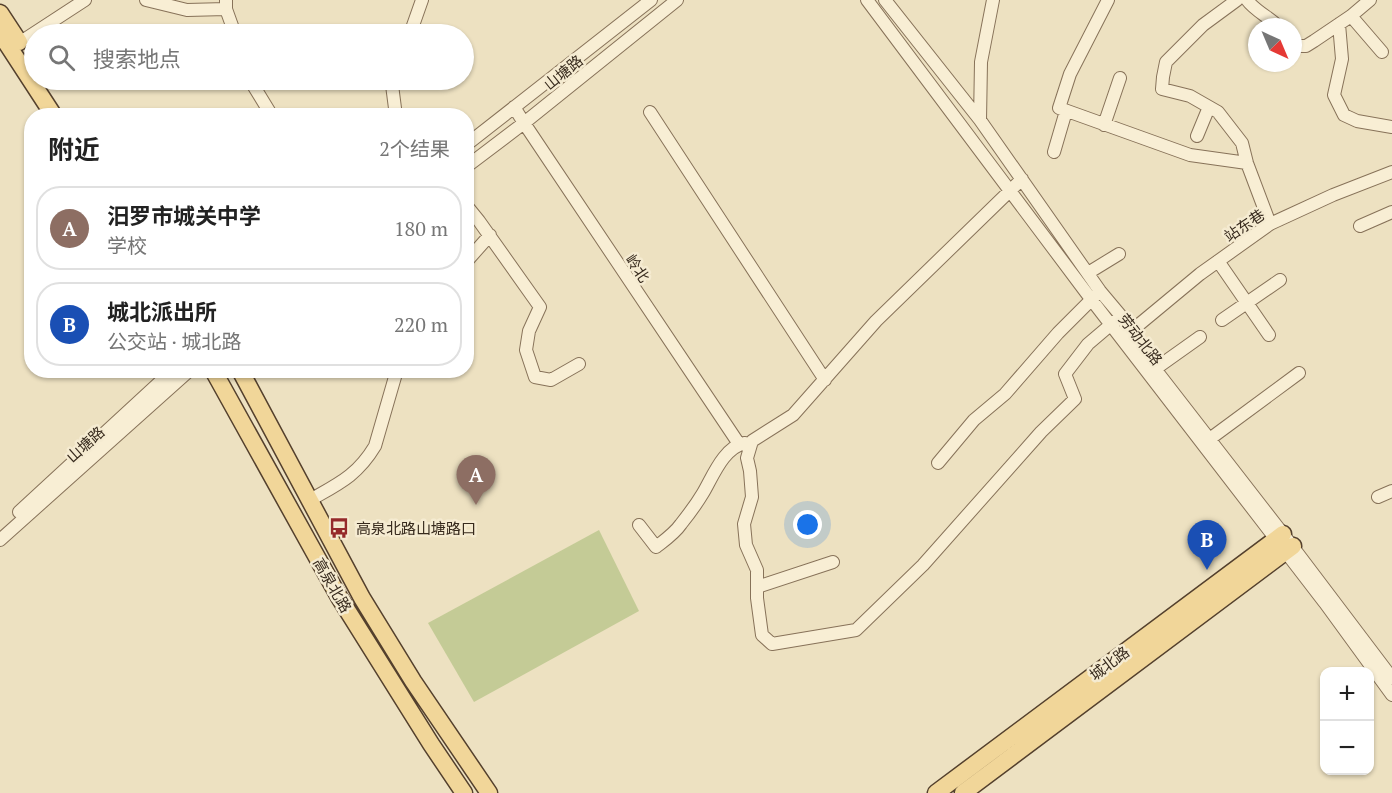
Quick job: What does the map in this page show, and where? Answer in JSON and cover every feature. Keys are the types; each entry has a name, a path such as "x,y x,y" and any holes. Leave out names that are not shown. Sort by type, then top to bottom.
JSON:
{"main road":[{"path":"0,13 24,50"},
{"path":"0,33 24,70"},
{"path":"37,90 49,108"},
{"path":"50,90 62,108"},
{"name":"高泉北路","path":"217,378 339,597 464,793"},
{"name":"高泉北路","path":"244,378 373,616 419,690 489,793"},
{"name":"城北路","path":"936,793 1284,543"},
{"name":"城北路","path":"963,793 1284,543"}],"street":[{"path":"47,24 85,0"},
{"path":"146,0 187,10 226,4 232,24"},
{"path":"414,24 422,0"},
{"name":"山塘路","path":"474,139 651,0"},
{"name":"山塘路","path":"474,161 678,0"},
{"name":"劳动北路","path":"867,0 1011,190 1095,295 1121,316 1155,369 1211,438 1325,603 1392,695"},
{"name":"劳动北路","path":"885,0 980,120 1088,273 1095,295 1111,325 1392,678"},
{"path":"980,120 981,62 993,0"},
{"path":"1108,0 1070,74 1059,108 1190,155 1247,164"},
{"path":"1237,0 1203,25 1166,62 1162,89 1190,96 1218,112 1242,143 1247,164 1270,224"},
{"path":"1247,0 1251,6 1269,18"},
{"path":"1302,46 1306,46 1351,16 1370,0"},
{"path":"1351,16 1382,52"},
{"path":"1339,24 1342,59 1335,95 1344,115 1357,121 1392,127"},
{"path":"19,42 24,39"},
{"path":"1104,124 1120,78"},
{"path":"256,90 267,108"},
{"path":"393,90 395,108"},
{"name":"岭北","path":"514,107 739,444"},
{"path":"1197,136 1209,107"},
{"path":"1054,152 1066,111"},
{"path":"650,112 825,380"},
{"name":"站东巷","path":"1130,332 1200,274 1270,224 1333,195 1391,175"},
{"path":"639,525 656,547 680,526 732,448 752,441 793,415 876,321 1022,179"},
{"path":"1360,226 1392,212"},
{"path":"474,215 540,307 530,331 526,350 535,377 551,380 579,364"},
{"path":"474,253 490,235"},
{"path":"1088,273 1119,254"},
{"path":"1218,261 1269,335"},
{"path":"1222,320 1280,280"},
{"path":"938,463 974,420 1005,394 1058,333 1095,295"},
{"path":"752,441 747,458 752,497 744,524 746,545 757,570 757,598 762,635 772,644 856,630 923,565 1041,432 1075,399 1065,374 1088,344 1121,316"},
{"path":"1155,369 1200,338"},
{"path":"1211,438 1299,373"},
{"name":"山塘路","path":"0,529 163,378"},
{"name":"山塘路","path":"0,540 181,378"},
{"path":"310,500 349,477 368,457 375,446 396,378"},
{"path":"1378,497 1392,491"},
{"path":"757,586 833,562"}],"green space":[{"path":"599,530 639,611 474,702 428,623"}],"place":[{"name":"汨罗市城关中学","path":"476,505"},
{"name":"高泉北路山塘路口","path":"339,528"},
{"name":"城北派出所","path":"1207,570"}]}
